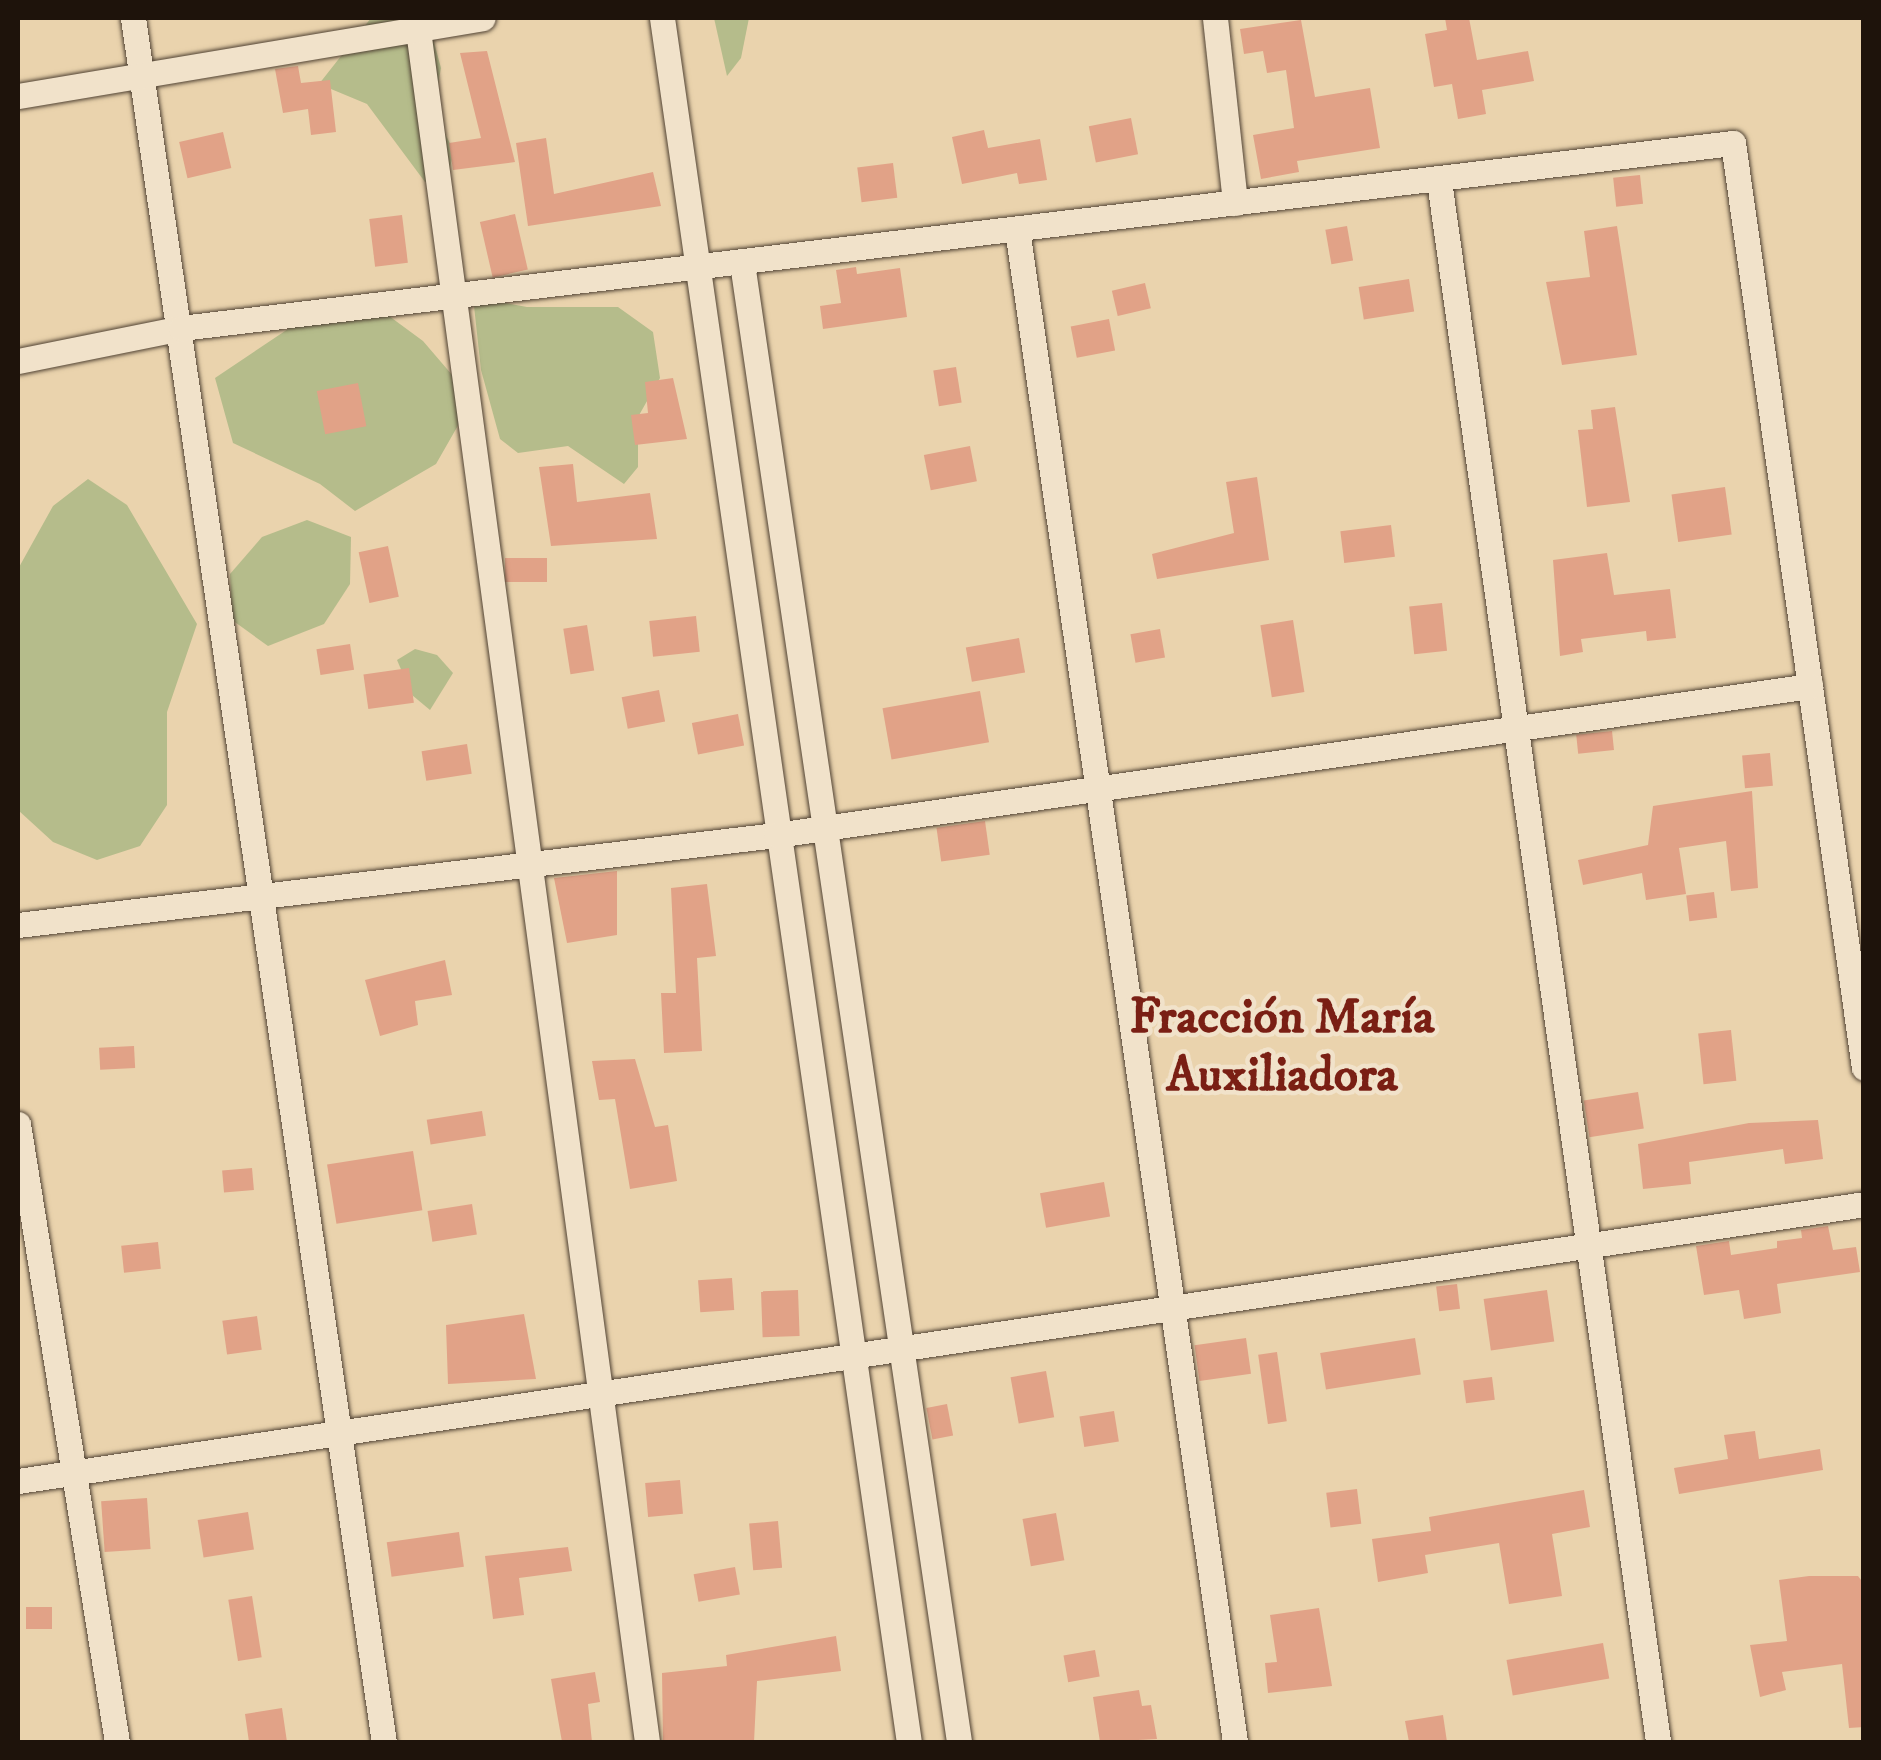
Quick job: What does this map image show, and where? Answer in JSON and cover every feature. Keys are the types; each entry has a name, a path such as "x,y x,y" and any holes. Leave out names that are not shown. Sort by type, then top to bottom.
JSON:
{"street":[{"path":"133,18 384,1742"},
{"path":"18,96 482,18"},
{"path":"662,18 776,835 857,1359 909,1742"},
{"path":"1215,18 1235,203"},
{"path":"418,30 532,863 597,1396 647,1742"},
{"path":"18,361 181,328 1734,143 1864,1068"},
{"path":"1438,181 1594,1239 1658,1742"},
{"path":"1017,229 1234,1742"},
{"path":"742,263 959,1742"},
{"path":"18,925 262,891 776,835 1810,686"},
{"path":"18,1124 78,1473 117,1742"},
{"path":"18,1481 857,1359 1594,1239 1864,1204"}],"green space":[{"path":"371,18 429,24 441,68 433,111 454,151 448,175 425,182 367,104 319,84"},
{"path":"714,18 749,18 741,58 727,76"},
{"path":"473,297 527,307 618,307 653,332 660,378 638,417 638,467 624,484 568,446 518,453 500,439 481,370"},
{"path":"340,315 389,316 423,341 453,376 460,422 436,464 355,511 320,484 233,443 215,378 294,325"},
{"path":"88,479 127,505 197,624 167,712 167,805 140,846 97,860 53,842 18,810 18,569 53,506"},
{"path":"307,520 351,537 350,584 324,624 268,646 232,620 230,574 262,537"},
{"path":"415,649 437,655 453,673 430,710 412,695 397,660"}],"building":[{"path":"1445,18 1469,18 1477,60 1528,51 1534,81 1482,90 1486,114 1458,119 1452,84 1434,87 1425,34 1447,30"},
{"path":"1301,20 1315,97 1370,88 1380,148 1297,161 1299,172 1261,179 1253,135 1294,128 1286,70 1267,73 1263,51 1244,54 1240,29"},
{"path":"487,51 515,162 453,170 449,143 481,138 460,53"},
{"path":"298,66 301,83 330,80 336,132 311,135 308,109 283,113 275,69"},
{"path":"1131,118 1138,154 1096,163 1089,126"},
{"path":"984,130 988,148 1040,139 1047,180 1019,184 1017,173 962,184 952,137"},
{"path":"223,132 231,168 187,178 179,142"},
{"path":"546,138 554,194 653,172 661,206 528,226 516,143"},
{"path":"893,163 897,198 862,202 857,167"},
{"path":"1640,175 1643,204 1616,207 1613,178"},
{"path":"515,214 528,270 493,278 480,222"},
{"path":"402,215 408,263 375,267 369,219"},
{"path":"1347,226 1353,260 1331,264 1325,230"},
{"path":"1617,226 1637,355 1562,365 1546,282 1590,277 1584,231"},
{"path":"856,267 857,274 900,268 907,317 823,329 820,306 841,303 836,270"},
{"path":"1409,279 1414,312 1364,320 1359,287"},
{"path":"1145,283 1151,308 1118,316 1112,291"},
{"path":"1109,319 1115,350 1077,358 1071,326"},
{"path":"956,367 962,403 939,406 933,371"},
{"path":"673,378 687,439 635,445 631,415 648,413 645,382"},
{"path":"358,383 366,426 325,434 317,391"},
{"path":"1615,407 1630,502 1587,507 1578,430 1593,429 1591,410"},
{"path":"970,446 977,481 931,490 924,455"},
{"path":"573,464 577,502 650,493 657,539 551,546 539,467"},
{"path":"1257,477 1269,560 1157,579 1152,554 1234,533 1226,482"},
{"path":"1725,487 1732,535 1678,542 1672,495"},
{"path":"1391,525 1395,557 1344,563 1340,531"},
{"path":"388,546 399,597 369,603 359,552"},
{"path":"1607,553 1614,595 1670,589 1676,638 1647,641 1646,631 1581,639 1583,652 1560,656 1553,560"},
{"path":"505,558 547,558 547,582 505,582"},
{"path":"1442,603 1447,651 1414,654 1409,606"},
{"path":"696,616 700,652 653,657 649,621"},
{"path":"1293,620 1304,692 1272,697 1260,625"},
{"path":"587,625 594,670 570,674 563,629"},
{"path":"1160,629 1165,658 1135,663 1130,634"},
{"path":"1019,638 1025,672 972,682 966,647"},
{"path":"350,644 354,670 320,675 316,649"},
{"path":"409,668 414,703 368,709 363,674"},
{"path":"659,690 665,721 628,729 622,697"},
{"path":"980,691 989,742 892,759 883,708"},
{"path":"738,714 744,745 698,754 692,723"},
{"path":"1612,731 1614,750 1578,754 1576,735"},
{"path":"467,744 472,774 426,781 422,751"},
{"path":"1770,753 1773,786 1745,788 1742,755"},
{"path":"1752,791 1758,888 1731,891 1726,841 1679,848 1686,894 1646,900 1642,873 1583,885 1578,860 1648,845 1653,806"},
{"path":"985,821 990,855 941,861 936,828"},
{"path":"617,871 617,935 567,943 554,878"},
{"path":"707,884 716,956 697,958 702,1051 664,1053 661,993 676,993 671,888"},
{"path":"1714,892 1717,918 1689,921 1686,895"},
{"path":"445,960 452,995 415,1001 418,1025 380,1036 365,980"},
{"path":"1731,1030 1736,1081 1704,1084 1698,1033"},
{"path":"134,1046 135,1068 100,1070 99,1048"},
{"path":"635,1059 655,1127 668,1125 677,1181 630,1189 615,1099 599,1100 592,1061"},
{"path":"1638,1092 1644,1129 1589,1137 1584,1101"},
{"path":"482,1111 486,1136 431,1144 427,1120"},
{"path":"1818,1120 1823,1159 1785,1164 1783,1149 1689,1162 1691,1184 1643,1189 1638,1144 1749,1123"},
{"path":"413,1151 422,1210 336,1224 327,1165"},
{"path":"252,1168 254,1190 224,1193 222,1171"},
{"path":"1104,1182 1110,1216 1046,1228 1040,1193"},
{"path":"472,1204 477,1235 432,1242 428,1211"},
{"path":"1828,1226 1833,1250 1856,1247 1860,1272 1777,1284 1781,1313 1744,1319 1739,1290 1704,1295 1696,1246 1729,1241 1731,1255 1777,1248 1777,1241 1802,1238 1801,1230"},
{"path":"158,1242 161,1269 124,1273 121,1246"},
{"path":"732,1278 734,1310 700,1312 698,1280"},
{"path":"1457,1284 1460,1309 1439,1311 1436,1287"},
{"path":"798,1290 800,1336 763,1337 761,1291"},
{"path":"1547,1290 1554,1341 1491,1350 1484,1299"},
{"path":"524,1314 536,1379 448,1384 446,1325"},
{"path":"257,1316 262,1350 227,1355 222,1321"},
{"path":"1246,1338 1251,1374 1200,1381 1195,1345"},
{"path":"1415,1338 1421,1375 1326,1390 1320,1353"},
{"path":"1277,1352 1287,1421 1268,1424 1258,1355"},
{"path":"1046,1371 1054,1417 1019,1424 1011,1377"},
{"path":"1492,1377 1495,1400 1466,1403 1463,1381"},
{"path":"947,1404 953,1435 932,1439 926,1408"},
{"path":"1114,1411 1119,1442 1084,1447 1079,1416"},
{"path":"1755,1431 1759,1459 1820,1449 1823,1470 1679,1494 1674,1468 1728,1459 1724,1435"},
{"path":"680,1480 683,1514 648,1517 645,1483"},
{"path":"1357,1489 1361,1524 1330,1528 1326,1493"},
{"path":"1584,1490 1590,1527 1552,1534 1562,1596 1509,1604 1499,1543 1425,1555 1428,1573 1378,1582 1372,1539 1431,1531 1429,1517"},
{"path":"147,1498 151,1549 105,1552 101,1501"},
{"path":"248,1512 254,1550 204,1558 198,1520"},
{"path":"1056,1513 1064,1560 1031,1566 1023,1519"},
{"path":"778,1521 782,1568 753,1570 749,1524"},
{"path":"459,1532 464,1567 392,1577 387,1542"},
{"path":"568,1547 572,1571 519,1578 524,1615 493,1619 485,1556"},
{"path":"735,1567 740,1595 699,1602 694,1574"},
{"path":"1858,1576 1864,1584 1864,1727 1849,1728 1842,1664 1782,1672 1786,1690 1760,1697 1750,1645 1787,1641 1779,1580"},
{"path":"252,1596 262,1657 238,1661 228,1600"},
{"path":"26,1607 52,1607 52,1629 26,1629"},
{"path":"1319,1608 1332,1686 1268,1693 1265,1663 1277,1662 1270,1615"},
{"path":"836,1636 841,1671 757,1681 754,1742 663,1742 662,1673 727,1666 726,1655"},
{"path":"1603,1643 1609,1678 1513,1695 1506,1660"},
{"path":"1095,1650 1100,1677 1068,1682 1063,1656"},
{"path":"595,1672 600,1702 588,1704 592,1742 562,1742 551,1679"},
{"path":"1139,1690 1142,1706 1151,1705 1157,1739 1100,1742 1093,1697"},
{"path":"282,1708 287,1742 249,1742 245,1714"},
{"path":"1443,1715 1447,1742 1409,1742 1405,1721"}],"district":[{"name":"Fracción María Auxiliadora","path":"1282,1046"}]}
